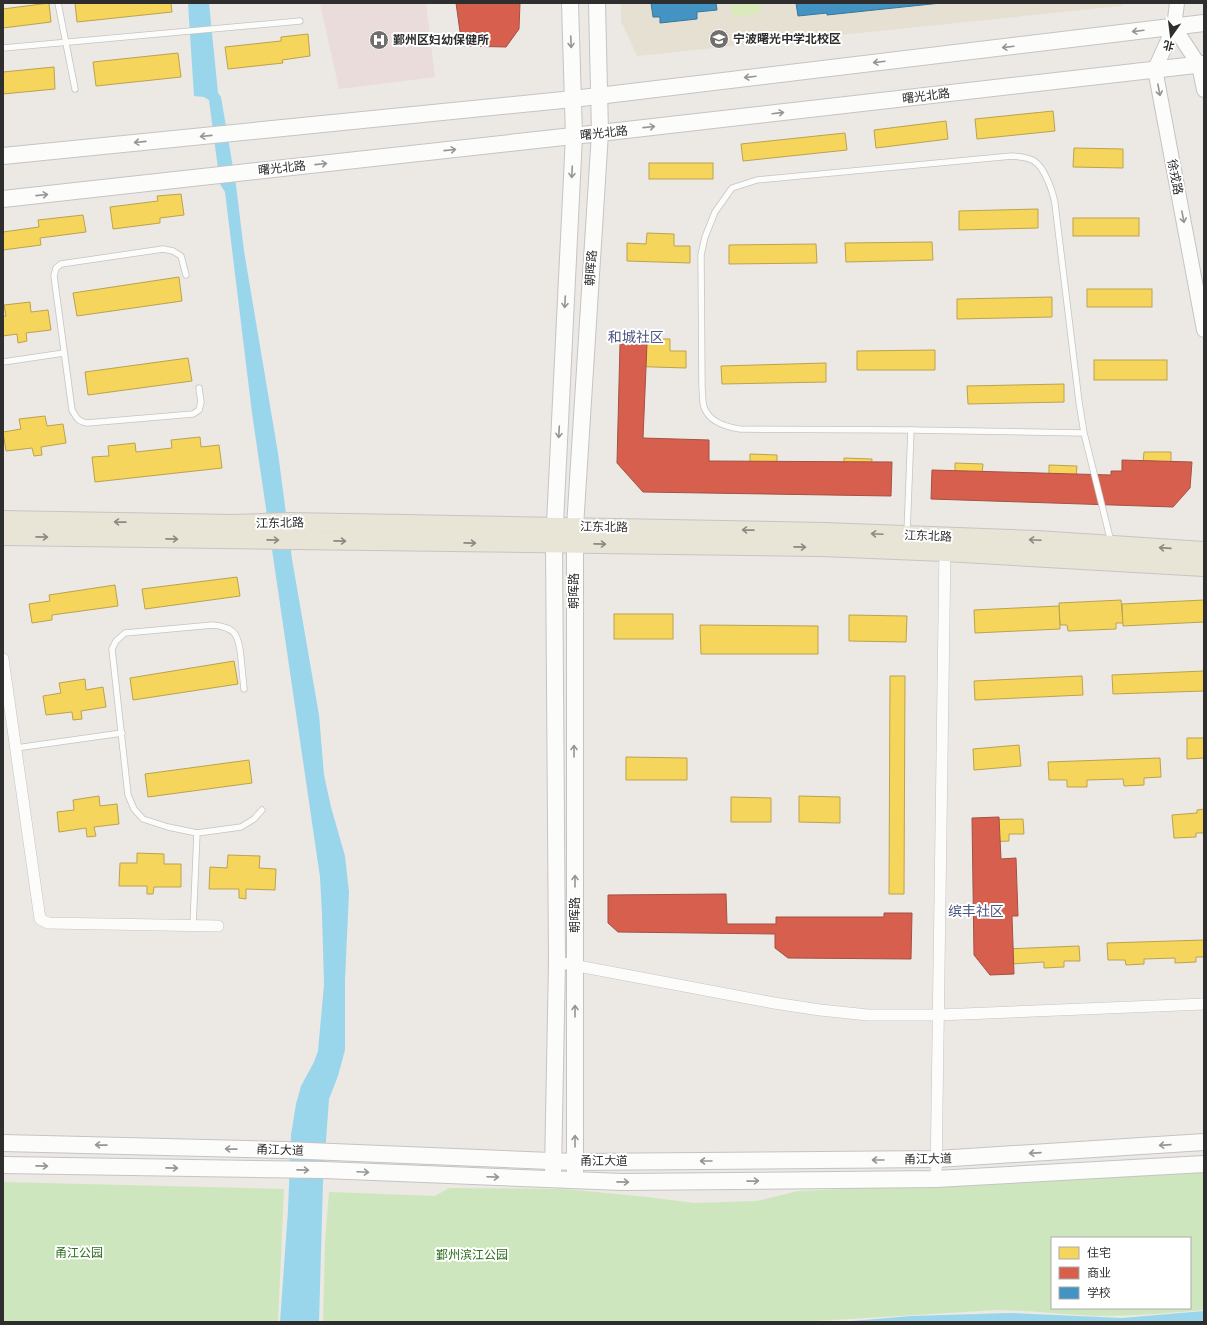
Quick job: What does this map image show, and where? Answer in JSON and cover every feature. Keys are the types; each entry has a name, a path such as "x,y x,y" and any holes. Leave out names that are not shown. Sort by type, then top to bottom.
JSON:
{"main road":[{"name":"朝晖路","path":"553,1179 557,962 554,535 574,136 570,3"},
{"name":"朝晖路","path":"575,1180 575,535 600,133 597,3"},
{"path":"3,156 573,99 1204,23"},
{"name":"曙光北路","path":"3,199 574,136 1202,64"},
{"name":"江东北路","path":"3,520 244,532 301,540 825,532 907,536 945,544 1204,567"},
{"name":"江东北路","path":"3,536 244,532 287,522 554,535"},
{"name":"江东北路","path":"575,535 821,547 1038,540 1204,551"},
{"name":"甬江大道","path":"3,1143 284,1150 576,1162 937,1159 1204,1142"},
{"name":"甬江大道","path":"3,1165 324,1170 622,1182 936,1179 1204,1164"}],"street":[{"path":"1155,69 1174,27 1178,3"},
{"path":"1174,27 1202,64 1204,90"},
{"name":"徐戎路","path":"1155,69 1204,330"},
{"path":"936,1179 945,544"},
{"path":"3,659 40,919 48,923 218,926"},
{"path":"557,962 728,995 820,1010 868,1014 939,1015 1204,1004"}],"lane":[{"path":"58,3 75,89"},
{"path":"3,48 300,21"},
{"path":"1084,433 728,428 713,420 704,408 702,388 701,255 705,236 715,212 732,188 757,180 1012,156 1027,158 1036,162 1052,186 1084,433 1112,545"},
{"path":"186,275 180,256 163,249 61,264 56,268 54,276 72,410 75,417 81,422 94,423 193,414 199,410 201,402 199,388"},
{"path":"3,362 64,353"},
{"path":"907,536 910,430"},
{"path":"244,689 240,640 231,630 221,626 213,625 125,633 116,642 112,649 128,795 134,809 143,818 168,827 197,833 241,826 254,819 262,810"},
{"path":"16,748 122,733"},
{"path":"193,926 197,833"}],"shaded area":[{"name":"鄞州区妇幼保健所","path":"320,3 426,3 435,77 339,89"},
{"name":"宁波曙光中学北校区","path":"621,3 1125,3 1121,6 637,56 621,21"}],"green space":[{"path":"731,3 760,3 761,13 733,17"},
{"name":"鄞州滨江公园","path":"1204,1172 1204,1310 1138,1315 1099,1316 997,1310 800,1322 323,1322 325,1242 329,1192 435,1196 449,1188 565,1189 694,1203 757,1201 799,1191"},
{"name":"甬江公园","path":"3,1182 284,1189 278,1322 3,1322"}],"water":[{"path":"188,3 209,3 218,93 221,97 236,185 244,251 278,453 292,559 319,715 324,775 331,807 345,856 349,892 345,980 345,1050 338,1076 329,1099 323,1182 319,1322 280,1322 288,1210 291,1135 296,1104 301,1086 314,1062 318,1051 324,985 320,877 252,413 225,192 220,184 209,100 204,97 194,96"},
{"path":"1204,1311 1204,1322 840,1322 911,1316 1010,1313 1122,1318"}],"building: 住宅":[{"path":"49,3 51,22 3,28 3,9"},
{"path":"75,3 171,3 172,12 77,22"},
{"path":"308,34 310,56 282,60 283,63 228,69 225,47 281,41 281,37"},
{"path":"178,53 181,77 96,86 93,62"},
{"path":"54,67 55,89 3,94 3,72"},
{"path":"1053,111 1055,131 977,139 975,119"},
{"path":"946,121 948,139 876,148 874,130"},
{"path":"845,133 847,150 743,161 741,144"},
{"path":"1074,148 1123,149 1123,168 1073,167"},
{"path":"649,163 713,163 713,179 649,179"},
{"path":"181,194 184,215 160,218 160,223 113,229 110,207 158,201 157,196"},
{"path":"1038,209 1038,228 959,230 959,211"},
{"path":"83,215 86,232 40,238 41,245 3,250 3,232 39,227 38,220"},
{"path":"1073,218 1139,218 1139,236 1073,236"},
{"path":"647,233 674,234 674,246 690,246 690,263 627,261 627,243 646,244"},
{"path":"932,242 933,260 846,262 845,243"},
{"path":"816,244 817,263 729,264 729,245"},
{"path":"179,277 182,301 77,316 73,293"},
{"path":"1087,289 1152,289 1152,307 1087,307"},
{"path":"1052,297 1052,317 957,319 957,299"},
{"path":"30,302 31,312 48,310 51,330 26,333 27,341 18,343 17,334 3,336 3,316 6,316 4,305"},
{"path":"642,339 670,339 670,351 686,351 686,368 622,366 623,348 642,349"},
{"path":"935,350 935,370 857,370 857,351"},
{"path":"188,358 192,381 88,395 85,372"},
{"path":"1094,360 1167,360 1167,380 1094,380"},
{"path":"826,363 826,382 722,384 721,366"},
{"path":"1064,384 1064,402 968,404 967,386"},
{"path":"45,416 47,426 63,424 66,443 41,447 42,455 34,456 32,448 6,451 3,432 21,429 19,419"},
{"path":"200,437 201,447 219,445 222,468 95,482 92,457 109,456 108,446 135,443 136,452 172,448 171,440"},
{"path":"655,444 682,445 682,456 699,457 698,473 635,471 635,454 654,454"},
{"path":"1144,452 1171,452 1171,463 1188,464 1187,481 1124,478 1124,461 1143,462"},
{"path":"750,454 777,455 777,466 794,466 793,483 730,481 731,464 750,464"},
{"path":"844,458 872,459 871,470 888,470 887,487 824,485 825,467 844,468"},
{"path":"955,463 983,464 982,475 999,475 999,492 935,490 936,472 955,473"},
{"path":"1049,465 1077,466 1076,477 1093,478 1092,495 1029,492 1030,475 1049,476"},
{"path":"237,577 240,596 145,609 142,589"},
{"path":"115,585 118,606 52,615 52,620 32,623 29,604 50,601 49,595"},
{"path":"1121,600 1123,623 1116,623 1116,629 1068,631 1067,625 1060,625 1059,603"},
{"path":"1204,600 1204,622 1123,626 1122,604"},
{"path":"1059,606 1060,629 975,633 974,610"},
{"path":"614,614 673,614 673,639 614,639"},
{"path":"849,615 907,616 906,642 849,641"},
{"path":"700,625 818,626 818,654 701,654"},
{"path":"234,661 238,684 133,700 130,678"},
{"path":"1204,671 1204,691 1113,694 1112,675"},
{"path":"890,676 905,676 904,894 889,894"},
{"path":"1082,676 1083,695 975,700 974,681"},
{"path":"85,679 86,690 103,687 106,707 81,711 82,719 73,720 72,712 46,715 43,696 61,693 59,683"},
{"path":"1187,738 1204,738 1204,758 1187,759"},
{"path":"1019,745 1021,766 974,770 973,749"},
{"path":"626,757 687,758 687,780 626,780"},
{"path":"1160,758 1161,777 1144,778 1144,785 1124,786 1123,779 1087,780 1087,787 1067,787 1067,780 1049,780 1048,762"},
{"path":"249,760 252,783 148,797 145,774"},
{"path":"99,796 100,806 117,804 119,824 94,827 96,836 87,837 86,828 59,832 57,812 74,810 73,800"},
{"path":"799,796 840,797 840,823 799,822"},
{"path":"731,797 771,798 771,822 731,822"},
{"path":"1204,809 1204,833 1196,833 1196,837 1174,838 1172,815 1197,813 1197,810"},
{"path":"1023,819 1024,834 1009,834 1009,841 989,842 989,835 975,836 974,820"},
{"path":"137,853 164,854 164,864 181,864 181,887 154,887 153,894 147,894 147,886 119,886 120,863 137,863"},
{"path":"228,855 260,856 259,868 276,869 275,890 246,889 246,899 239,898 239,889 209,889 210,867 227,868"},
{"path":"611,897 724,897 724,924 611,924"},
{"path":"778,919 897,921 896,947 778,946"},
{"path":"1204,940 1204,957 1196,957 1196,962 1175,963 1175,958 1144,959 1144,964 1126,965 1125,960 1108,960 1107,943"},
{"path":"1079,946 1080,961 1064,961 1064,967 1044,968 1044,962 1011,964 1012,969 992,970 992,964 982,965 981,950"}],"building: 商业":[{"path":"456,3 520,3 519,29 506,47 462,46"},
{"path":"620,344 647,344 643,438 709,440 709,461 892,462 891,496 643,492 617,463"},
{"path":"1122,460 1192,462 1190,488 1173,507 931,499 932,470 1111,475 1111,471 1122,471"},
{"path":"999,817 1001,859 1016,858 1018,916 1012,916 1014,974 990,975 974,955 972,818"},
{"path":"726,894 727,924 776,924 776,917 884,917 884,913 912,913 911,959 788,958 775,948 775,934 618,932 608,923 608,895"}],"building: 学校":[{"path":"651,3 716,3 717,10 697,12 697,19 660,23 660,17 653,17"},
{"path":"796,3 941,3 827,15 827,13 798,16"}],"place":[{"name":"宁波曙光中学北校区","path":"719,39"},
{"name":"鄞州区妇幼保健所","path":"379,40"}],"district":[{"name":"和城社区","path":"636,337"},
{"name":"缤丰社区","path":"976,911"}]}
